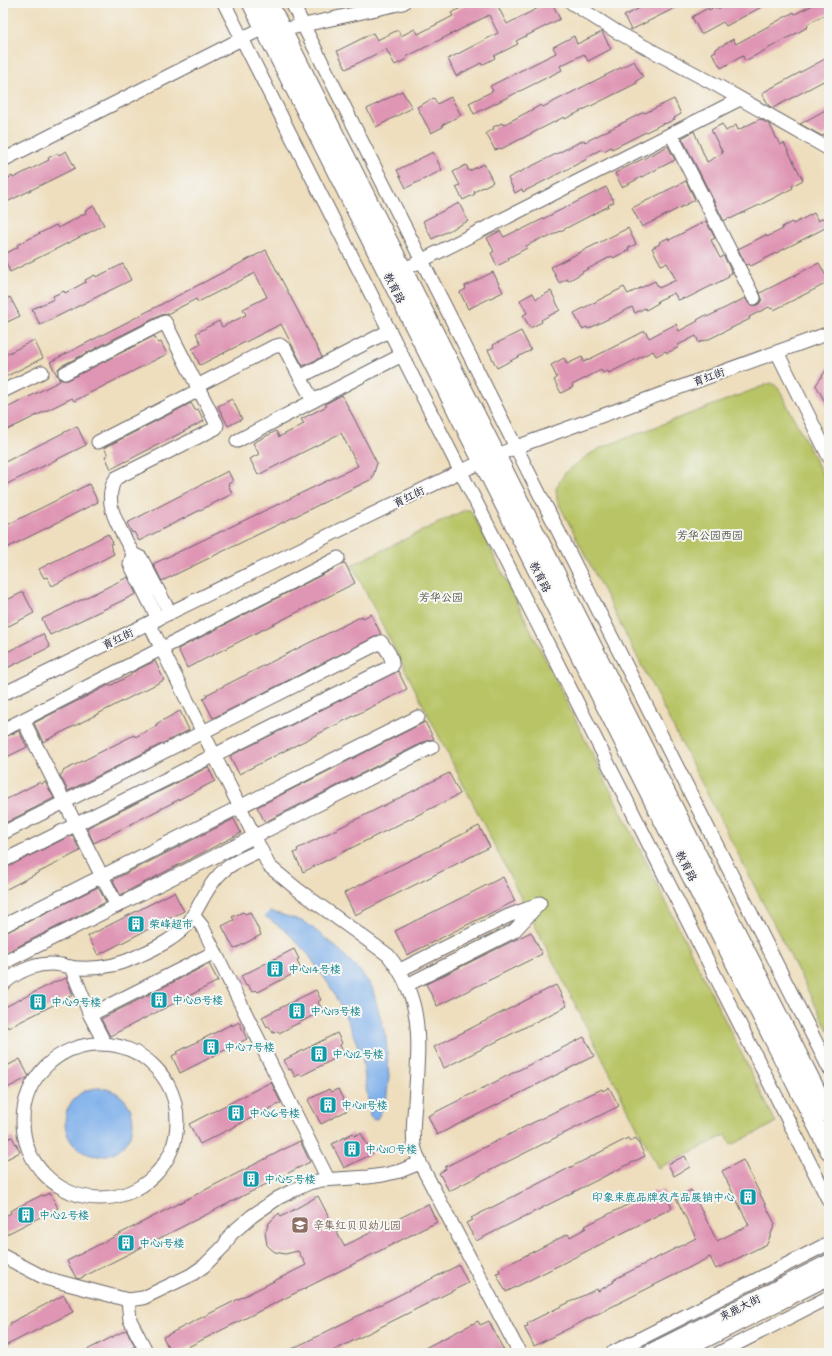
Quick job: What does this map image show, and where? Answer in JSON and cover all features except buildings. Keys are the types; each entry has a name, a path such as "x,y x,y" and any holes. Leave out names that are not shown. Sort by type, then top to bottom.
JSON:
{"main road":[{"name":"教育路","path":"251,3 829,1115"},
{"name":"教育路","path":"269,3 403,270 489,459 829,1151"},
{"name":"束鹿大街","path":"650,1353 829,1263"},
{"name":"束鹿大街","path":"677,1353 829,1276"}],"street":[{"path":"224,3 829,1201"},
{"path":"292,3 829,1068"},
{"path":"282,30 403,3"},
{"path":"572,3 618,32 829,149"},
{"path":"3,160 264,28"},
{"path":"403,270 740,99"},
{"path":"671,134 754,298"},
{"path":"65,373 165,322 217,425 216,428 116,478 112,484 110,502 112,510 134,554 141,558 170,613"},
{"path":"300,377 389,330"},
{"name":"育红街","path":"3,694 461,472 516,447 829,333"},
{"path":"98,442 273,347 280,345 285,348 313,401"},
{"path":"777,352 829,457"},
{"path":"237,441 402,355"},
{"path":"3,391 42,372"},
{"path":"134,554 130,564 153,621 161,649 269,866 388,955 400,970 415,1007 417,1024 418,1048 414,1144 420,1163 519,1352"},
{"path":"3,730 338,558"},
{"path":"3,833 381,642 389,652 393,662 392,666 3,861"},
{"path":"3,926 418,717"},
{"path":"23,720 117,906"},
{"path":"3,963 432,747"},
{"path":"3,984 22,970 46,964 60,964 79,968 106,967 138,956 177,934 190,921 209,887 220,873 235,863 261,850"},
{"path":"400,970 508,916 540,903 514,931 407,985"},
{"path":"193,915 202,926 328,1179"},
{"path":"90,1015 215,952"},
{"path":"71,967 90,1015 105,1044"},
{"path":"105,1044 134,1051 154,1066 169,1085 175,1102 177,1121 173,1145 162,1166 155,1175 136,1189 113,1196 101,1197 89,1196 68,1190 53,1181 41,1169 34,1160 26,1138 24,1114 30,1090 36,1079 53,1061 74,1049 105,1044"},
{"path":"3,1256 45,1278 128,1300 143,1298 191,1275 210,1261 224,1246 231,1234 252,1216 278,1198 294,1190 309,1183 328,1179 383,1175 400,1171 420,1163"},
{"path":"612,1353 829,1243"},
{"path":"719,1353 829,1298"},
{"path":"128,1300 130,1320 147,1353"}],"green space":[{"name":"芳华公园西园","path":"771,383 779,389 829,487 829,1032 557,500 556,488 564,474 584,458 600,448"},
{"name":"芳华公园","path":"465,510 472,512 776,1123 731,1145 726,1135 658,1168 352,565"}],"water":[{"path":"270,911 305,922 335,946 360,971 372,987 386,1038 389,1077 386,1103 377,1119 374,1120 370,1117 362,1056 348,1022 330,986 308,954 287,932 265,916"},
{"path":"92,1088 106,1088 118,1093 128,1103 133,1115 133,1129 128,1141 118,1151 106,1156 92,1156 80,1151 70,1141 65,1129 65,1115 70,1103 80,1093"}],"place":[{"name":"荣峰超市","path":"136,924"},
{"name":"中心14号楼","path":"275,969"},
{"name":"中心8号楼","path":"159,1000"},
{"name":"中心9号楼","path":"38,1002"},
{"name":"中心13号楼","path":"297,1011"},
{"name":"中心7号楼","path":"211,1047"},
{"name":"中心12号楼","path":"319,1054"},
{"name":"中心11号楼","path":"328,1105"},
{"name":"中心6号楼","path":"236,1113"},
{"name":"中心10号楼","path":"352,1149"},
{"name":"中心5号楼","path":"251,1179"},
{"name":"印象束鹿品牌农产品展销中心","path":"748,1197"},
{"name":"中心2号楼","path":"26,1215"},
{"name":"辛集红贝贝幼儿园","path":"300,1225"},
{"name":"中心1号楼","path":"126,1243"}]}
